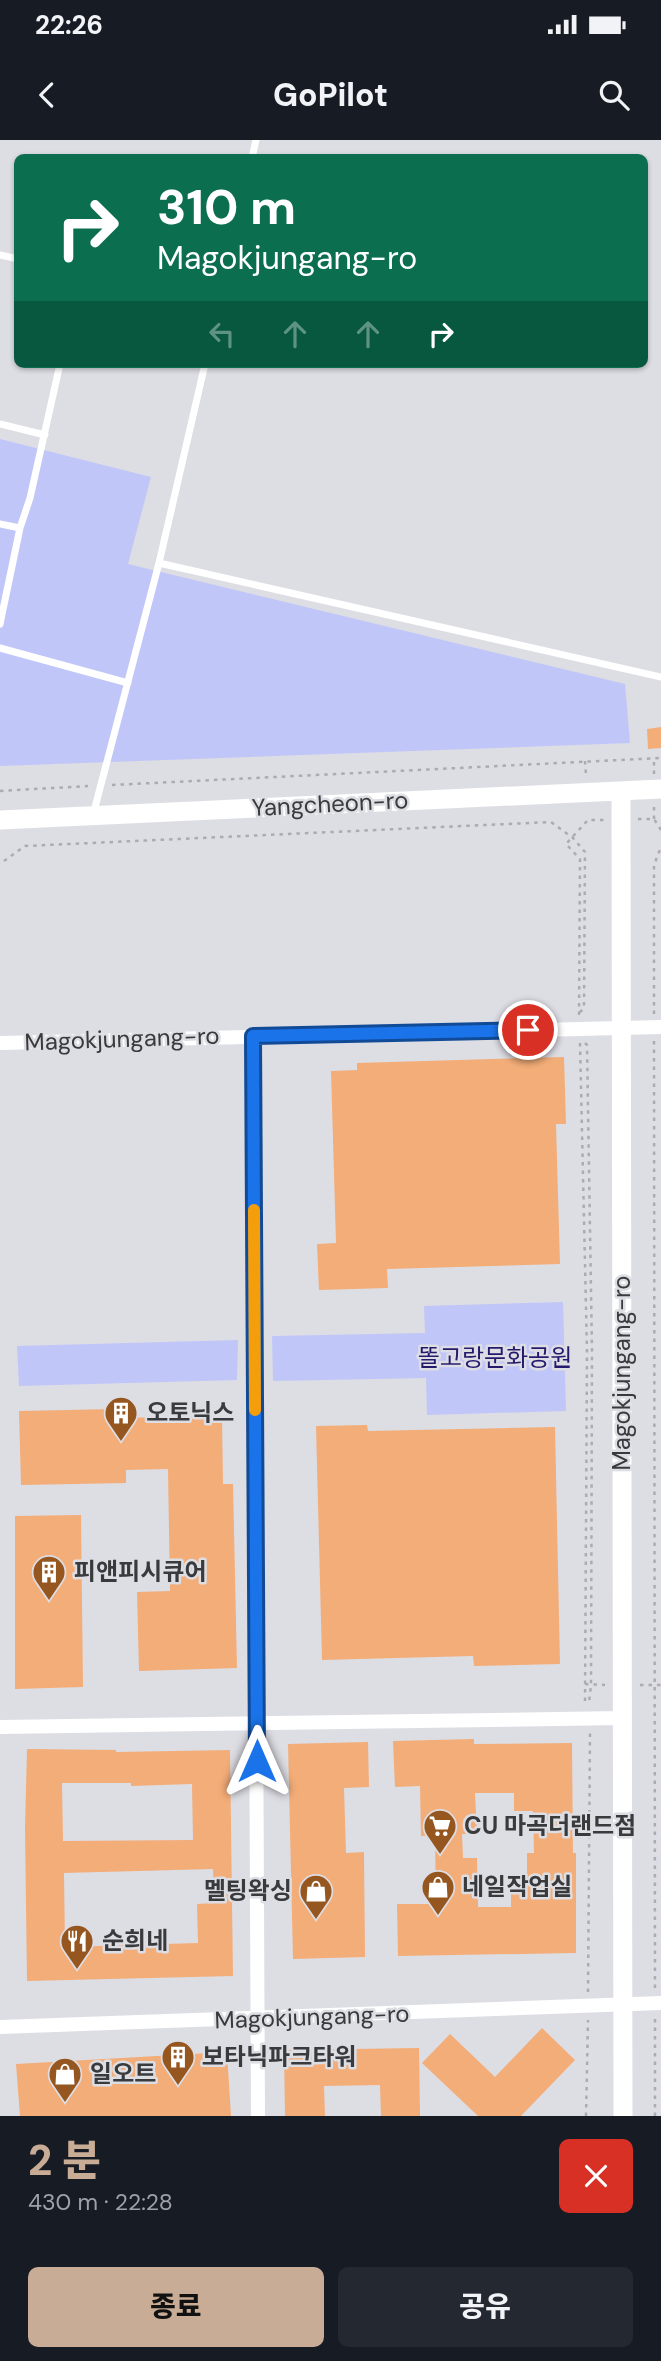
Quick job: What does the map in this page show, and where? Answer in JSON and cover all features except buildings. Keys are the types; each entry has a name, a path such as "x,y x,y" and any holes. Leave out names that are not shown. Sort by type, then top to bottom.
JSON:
{"main road":[{"name":"Yangcheon-ro","path":"0,820 661,789"},
{"name":"Magokjungang-ro","path":"621,791 623,2116"}],"street":[{"path":"621,1028 658,1027"},
{"name":"Magokjungang-ro","path":"0,1043 621,1028"},
{"path":"253,1036 258,2116"},
{"path":"0,1727 622,1718"},
{"path":"623,2005 658,2003"},
{"name":"Magokjungang-ro","path":"0,2027 623,2005"}],"lane":[{"path":"0,625 20,528 30,498 59,368"},
{"path":"93,815 159,564 204,368"},
{"path":"0,424 45,435"},
{"path":"0,524 20,528"},
{"path":"159,564 661,677"},
{"path":"0,648 128,683"}],"path":[{"path":"0,791 661,758"},
{"path":"4,861 24,846 551,822 573,838 585,852 584,1008 579,1013 580,859 566,844 573,838"},
{"path":"655,2116 658,2003 658,1027 654,865 661,847"},
{"path":"580,1039 587,1045 592,1352 591,1702 585,1706 587,1352 580,1039"},
{"path":"585,1730 590,1733 586,2116"}],"green space":[{"path":"0,439 151,477 128,564 625,684 630,743 0,766"},
{"name":"똘고랑문화공원","path":"563,1302 566,1411 427,1415 426,1378 273,1381 272,1336 425,1333 424,1306"},
{"path":"238,1340 237,1380 19,1386 17,1346"}],"slow traffic":[{"path":"254,1210 255,1410"}],"place":[{"name":"오토닉스","path":"121,1443"},
{"name":"피앤피시큐어","path":"49,1602"},
{"name":"CU 마곡더랜드점","path":"440,1856"},
{"name":"네일작업실","path":"438,1917"},
{"name":"멜팅왁싱","path":"316,1921"},
{"name":"순희네","path":"77,1971"},
{"name":"보타닉파크타워","path":"178,2087"},
{"name":"일오트","path":"65,2104"}],"route":[{"path":"257,1761 253,1036 528,1030"}]}
